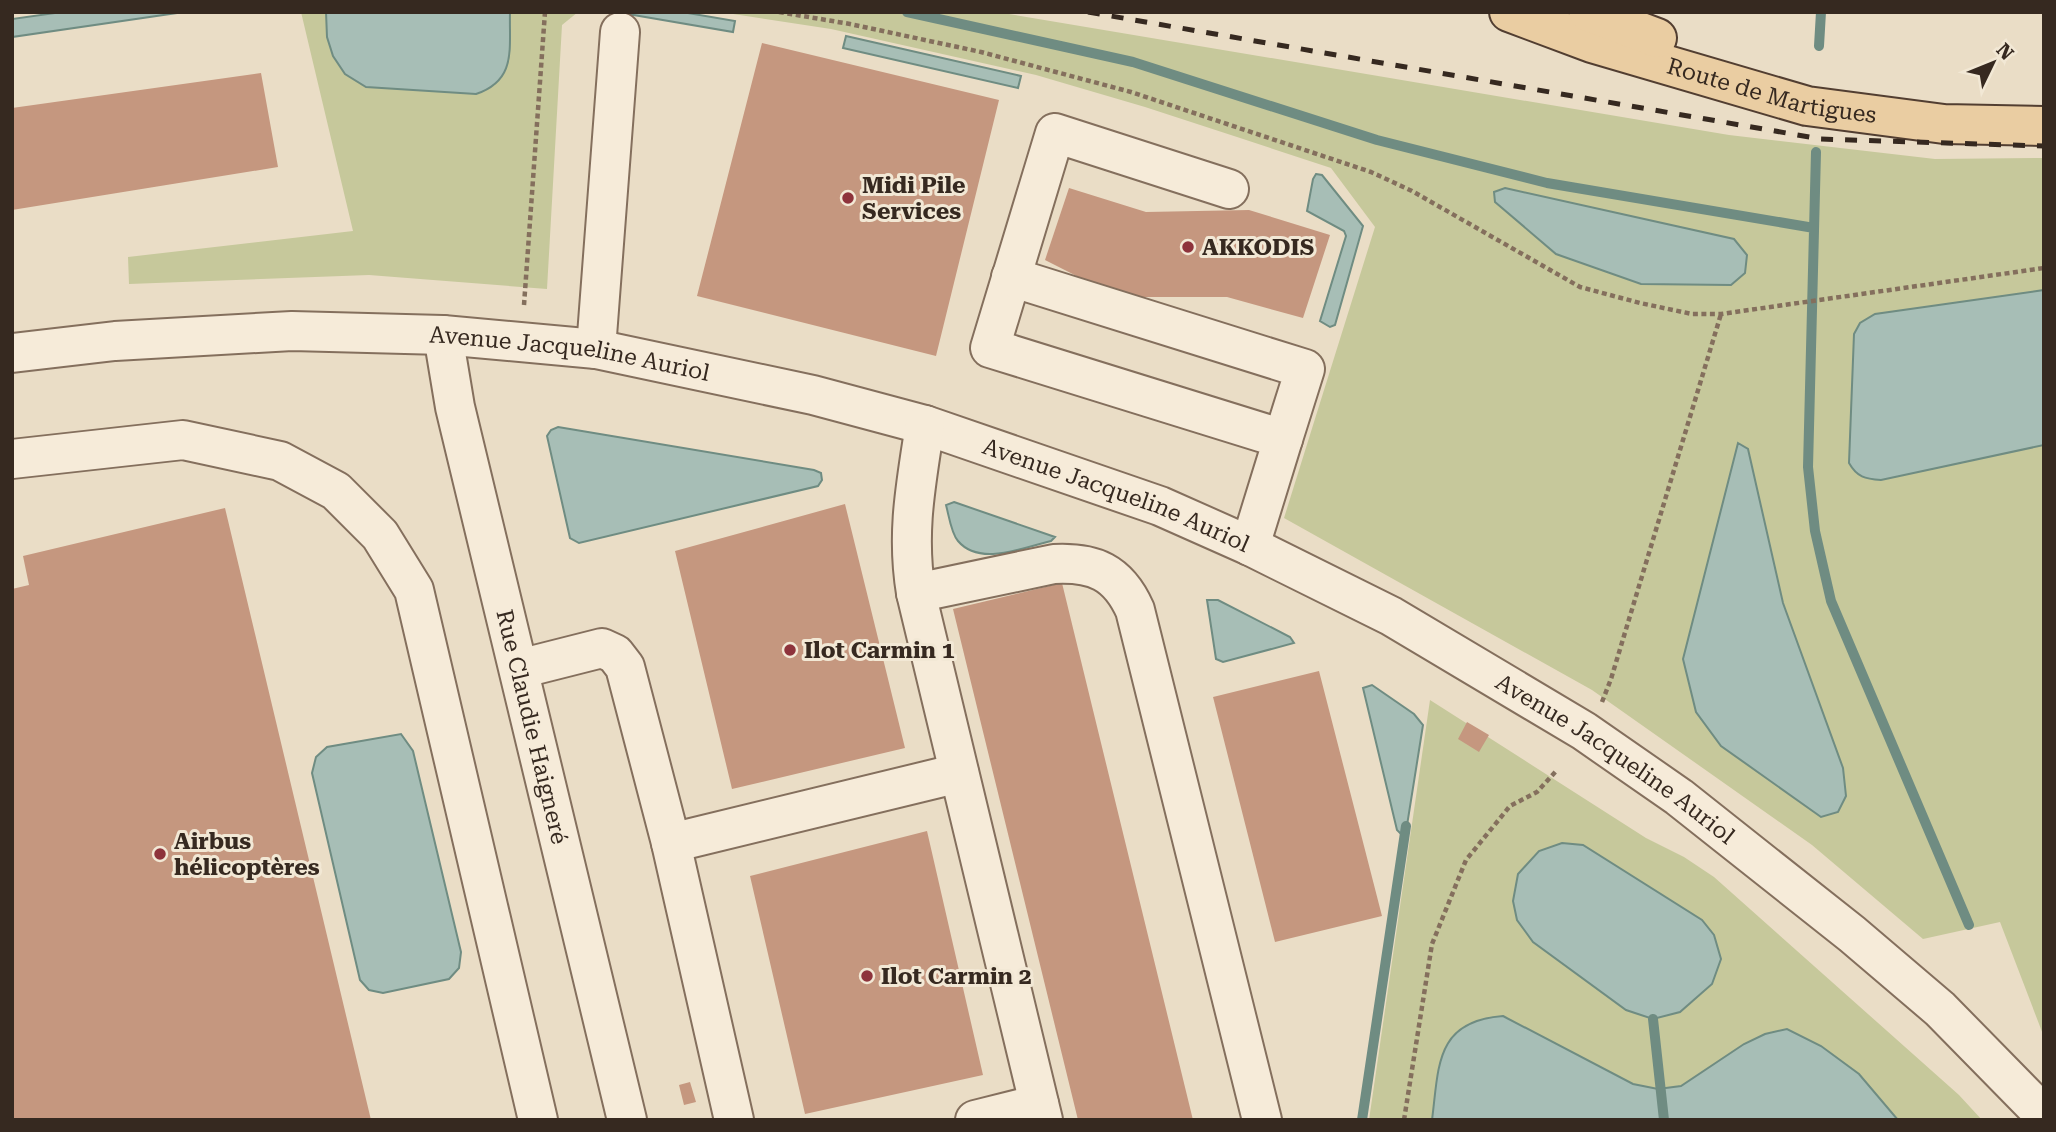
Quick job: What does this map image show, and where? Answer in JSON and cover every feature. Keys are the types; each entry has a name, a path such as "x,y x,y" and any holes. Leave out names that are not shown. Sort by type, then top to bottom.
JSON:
{"main road":[{"name":"Route de Martigues","path":"1509,12 1592,43 1807,106 1944,124 2044,126"},
{"name":"Route de Martigues","path":"1588,12 1681,47 1879,94 2044,106"}],"street":[{"path":"596,349 620,32"},
{"path":"1229,189 1055,133 990,348 1283,439"},
{"path":"1011,277 1305,369 1250,547"},
{"name":"Avenue Jacqueline Auriol","path":"12,353 114,341 292,331 443,335 596,349 813,395 925,425 1160,506 1391,615 1584,731 1679,797 1853,934 1940,1009 2043,1113"},
{"name":"Rue Claudie Haigneré","path":"443,335 455,407 627,1120"},
{"path":"925,425 910,524 911,566 1041,1112 975,1120"},
{"path":"12,459 183,440 280,461 337,491 380,535 414,590 538,1120"},
{"path":"916,593 1054,564 1074,563 1096,567 1112,577 1128,594 1135,610 1262,1120"},
{"path":"519,668 602,648 615,654 625,667 671,843 734,1120"},
{"path":"671,843 959,773"}],"path":[{"path":"524,305 545,12"},
{"path":"779,12 850,23 981,52 1131,92 1371,172 1412,191 1580,287 1692,314 1721,314 2044,268"},
{"path":"1601,703 1611,679 1721,314"},
{"path":"1404,1120 1432,944 1466,860 1510,806 1537,792 1557,769"}],"green space":[{"path":"301,12 578,12 562,25 547,289 369,275 129,284 128,257 353,231"},
{"path":"720,12 997,12 1729,135 1935,159 2044,158 2044,1037 2000,922 1923,939 1812,845 1592,690 1284,518 1375,227 1331,168 1145,107 1036,75 831,29"},
{"path":"1430,700 1646,838 1684,857 1714,877 1959,1095 1982,1120 1369,1120"}],"water":[{"path":"62,12 184,12 12,37 12,19"},
{"path":"326,12 510,12 510,51 505,72 489,88 476,94 366,87 345,74 333,56 327,37"},
{"path":"616,12 682,12 735,21 733,32"},
{"path":"846,36 1021,76 1018,88 843,48"},
{"path":"1316,174 1322,175 1363,226 1335,325 1330,327 1320,321 1346,236 1344,231 1307,211"},
{"path":"1505,188 1734,239 1747,255 1745,273 1731,285 1641,284 1556,254 1495,202 1494,192"},
{"path":"2044,290 2044,445 1881,480 1866,478 1855,471 1849,463 1854,334 1860,323 1875,314"},
{"path":"558,427 814,470 821,473 822,480 818,486 579,543 570,538 547,436 551,430"},
{"path":"1738,443 1748,449 1783,603 1843,768 1846,796 1838,812 1821,817 1721,746 1696,712 1683,659"},
{"path":"954,502 1055,537 1051,541 1003,553 978,553 967,549 954,534 946,505"},
{"path":"1207,600 1218,600 1290,637 1294,643 1223,662 1216,659"},
{"path":"1372,685 1414,714 1423,725 1405,838 1397,830 1363,688"},
{"path":"401,734 413,751 461,952 459,968 449,979 383,993 369,990 360,980 312,773 316,757 327,747"},
{"path":"1562,843 1583,845 1702,920 1714,935 1721,959 1712,984 1680,1012 1653,1019 1626,1010 1533,942 1517,920 1513,901 1518,874 1539,851"},
{"path":"1503,1016 1633,1084 1658,1089 1681,1086 1744,1044 1765,1034 1787,1029 1821,1046 1859,1074 1898,1120 1432,1120 1440,1065 1452,1037 1464,1027 1481,1020"}],"building":[{"name":"Midi Pile Services","path":"762,43 999,100 936,356 697,296"},
{"path":"261,73 278,167 12,210 12,108"},
{"name":"AKKODIS","path":"1069,188 1146,212 1249,210 1330,235 1303,318 1227,297 1118,297 1045,260"},
{"name":"Ilot Carmin 1","path":"845,504 905,748 732,789 675,551"},
{"name":"Airbus hélicoptères","path":"225,508 371,1120 12,1120 12,589 29,585 23,556"},
{"path":"1062,583 1193,1120 1078,1120 953,609"},
{"path":"1319,671 1382,916 1275,942 1213,697"},
{"path":"1467,722 1489,735 1479,752 1458,739"},
{"name":"Ilot Carmin 2","path":"927,831 983,1075 805,1114 750,876"},
{"path":"690,1082 696,1102 684,1105 679,1085"}],"waterway":[{"path":"907,12 1133,62 1377,140 1547,183 1814,228"},
{"path":"1819,46 1821,12"},
{"path":"1816,152 1808,467 1815,531 1831,601 1969,925"},
{"path":"1362,1120 1406,826"},
{"path":"1653,1019 1664,1120"}],"railway":[{"path":"1088,12 1821,139 2044,146"}],"place":[{"name":"Midi Pile Services","path":"848,198"},
{"name":"AKKODIS","path":"1188,247"},
{"name":"Ilot Carmin 1","path":"790,650"},
{"name":"Airbus hélicoptères","path":"160,854"},
{"name":"Ilot Carmin 2","path":"867,976"}]}
